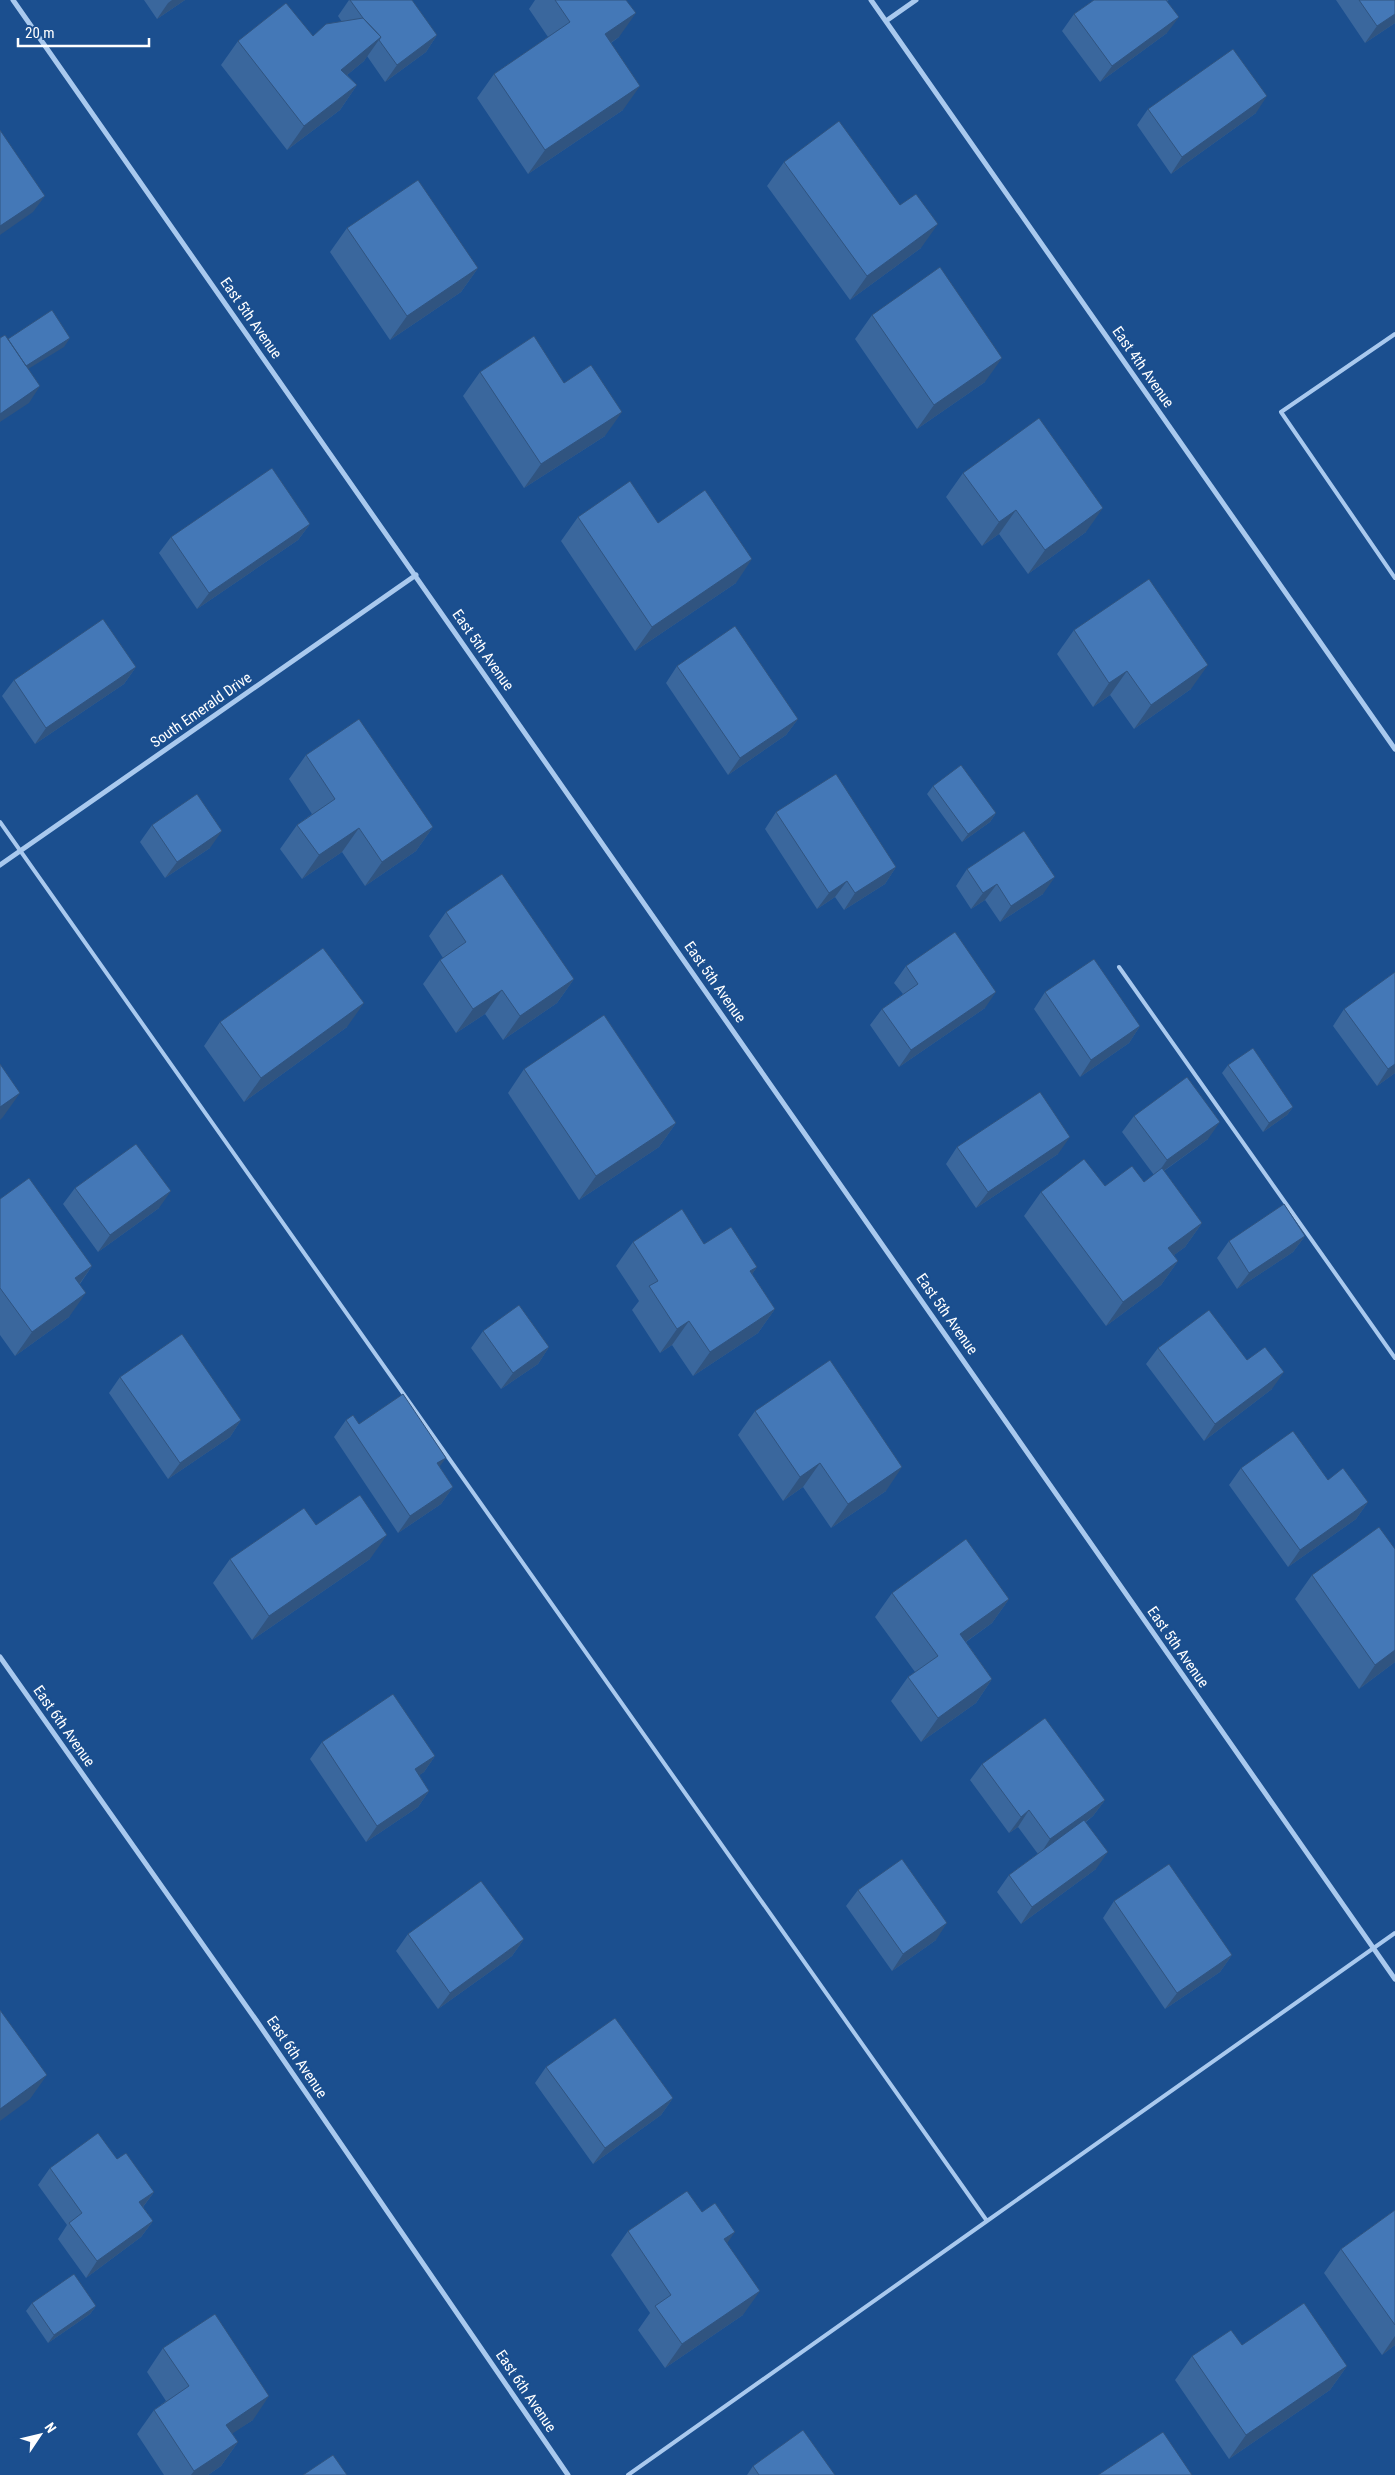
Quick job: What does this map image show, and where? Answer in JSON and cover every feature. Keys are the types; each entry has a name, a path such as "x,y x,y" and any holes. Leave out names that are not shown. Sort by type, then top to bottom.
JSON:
{"street":[{"name":"East 5th Avenue","path":"13,0 1395,1979"},
{"name":"East 4th Avenue","path":"871,0 1395,749"},
{"path":"886,21 916,0"},
{"name":"South Emerald Drive","path":"0,865 416,575"},
{"name":"East 6th Avenue","path":"0,1657 250,2012 568,2475"}],"lane":[{"path":"1395,334 1280,412 1395,578"},
{"path":"0,822 987,2221"},
{"path":"1119,967 1395,1358"},
{"path":"628,2475 1395,1933"}],"building":[{"path":"350,0 412,0 437,35 397,65 379,40 381,37 363,18"},
{"path":"555,0 626,0 636,13 605,34 640,86 545,150 494,74 570,22"},
{"path":"1094,0 1166,0 1179,17 1112,66 1074,14"},
{"path":"1359,0 1395,0 1395,14 1377,26"},
{"path":"286,3 313,36 326,24 363,18 381,37 341,70 357,85 304,126 238,41"},
{"path":"1233,49 1267,96 1182,157 1148,109"},
{"path":"839,121 900,205 916,194 938,224 867,276 784,162"},
{"path":"0,130 45,196 0,226"},
{"path":"418,180 478,268 407,316 347,228"},
{"path":"940,267 1002,358 934,405 872,315"},
{"path":"52,310 70,338 26,366 8,339"},
{"path":"5,335 40,386 0,414 0,338"},
{"path":"534,336 564,383 591,365 622,412 541,464 480,372"},
{"path":"1039,418 1103,508 1045,550 1016,510 999,522 963,473"},
{"path":"272,468 310,524 209,593 171,537"},
{"path":"630,481 658,523 705,490 752,559 652,627 578,517"},
{"path":"1149,579 1208,665 1151,705 1127,671 1109,683 1074,630"},
{"path":"103,619 136,667 46,728 14,680"},
{"path":"735,626 798,719 740,758 677,666"},
{"path":"359,719 433,827 382,862 359,828 319,855 297,825 335,799 306,755"},
{"path":"961,765 996,813 968,834 933,786"},
{"path":"836,774 896,867 855,893 847,881 829,893 776,812"},
{"path":"197,794 222,831 177,862 152,825"},
{"path":"1024,831 1055,877 1011,906 997,884 983,893 967,869"},
{"path":"502,874 574,979 520,1016 502,990 473,1009 440,960 466,942 446,912"},
{"path":"955,932 996,992 911,1050 882,1009 918,984 906,966"},
{"path":"323,948 364,1003 261,1078 220,1022"},
{"path":"1094,959 1140,1026 1091,1060 1045,992"},
{"path":"1395,972 1395,1064 1388,1069 1344,1009"},
{"path":"604,1015 676,1123 596,1176 524,1069"},
{"path":"1253,1048 1293,1107 1269,1123 1228,1065"},
{"path":"0,1064 20,1093 0,1107"},
{"path":"1187,1077 1220,1122 1167,1160 1134,1116"},
{"path":"1040,1092 1070,1137 988,1192 957,1147"},
{"path":"136,1144 171,1191 110,1235 75,1188"},
{"path":"1084,1159 1105,1186 1132,1166 1144,1182 1162,1168 1202,1223 1168,1248 1178,1261 1123,1302 1041,1192"},
{"path":"29,1178 92,1266 75,1278 86,1293 32,1332 0,1288 0,1199"},
{"path":"1284,1204 1305,1236 1249,1273 1229,1241"},
{"path":"682,1209 704,1244 731,1227 757,1267 750,1271 775,1309 710,1352 689,1321 677,1329 649,1286 658,1281 633,1242"},
{"path":"519,1305 549,1347 513,1373 483,1331"},
{"path":"1209,1310 1247,1360 1265,1347 1284,1372 1215,1424 1158,1348"},
{"path":"182,1334 241,1420 180,1463 120,1377"},
{"path":"830,1360 902,1467 848,1504 820,1463 800,1477 755,1411"},
{"path":"403,1394 446,1458 437,1463 453,1487 410,1516 346,1420 353,1415 359,1424"},
{"path":"1293,1431 1328,1480 1343,1468 1368,1502 1300,1550 1241,1468"},
{"path":"360,1495 387,1535 269,1616 230,1559 304,1508 316,1525"},
{"path":"1379,1527 1395,1549 1395,1650 1375,1665 1312,1575"},
{"path":"966,1539 1009,1599 960,1634 992,1679 938,1718 908,1677 938,1656 892,1593"},
{"path":"393,1694 435,1756 415,1769 429,1791 377,1826 322,1742"},
{"path":"1045,1718 1105,1800 1050,1839 1029,1810 1021,1817 982,1764"},
{"path":"1084,1820 1108,1852 1032,1907 1009,1875"},
{"path":"902,1859 947,1923 903,1954 858,1890"},
{"path":"1169,1864 1232,1955 1177,1993 1114,1901"},
{"path":"481,1881 524,1939 450,1993 408,1934"},
{"path":"0,2010 47,2075 0,2109"},
{"path":"615,2018 673,2098 605,2148 546,2067"},
{"path":"98,2133 117,2159 126,2153 154,2192 139,2202 153,2221 97,2261 69,2223 82,2213 50,2168"},
{"path":"687,2191 702,2212 715,2203 735,2232 724,2239 760,2291 682,2344 655,2306 671,2295 628,2231"},
{"path":"1395,2210 1395,2325 1341,2249"},
{"path":"74,2274 96,2306 54,2335 32,2303"},
{"path":"1304,2303 1347,2366 1246,2435 1192,2356 1231,2330 1242,2345"},
{"path":"215,2314 269,2396 226,2425 238,2442 194,2471 154,2410 189,2386 163,2348"},
{"path":"803,2430 835,2475 759,2475 753,2466"},
{"path":"1163,2432 1192,2475 1098,2475"},
{"path":"333,2455 347,2475 303,2475"}]}
